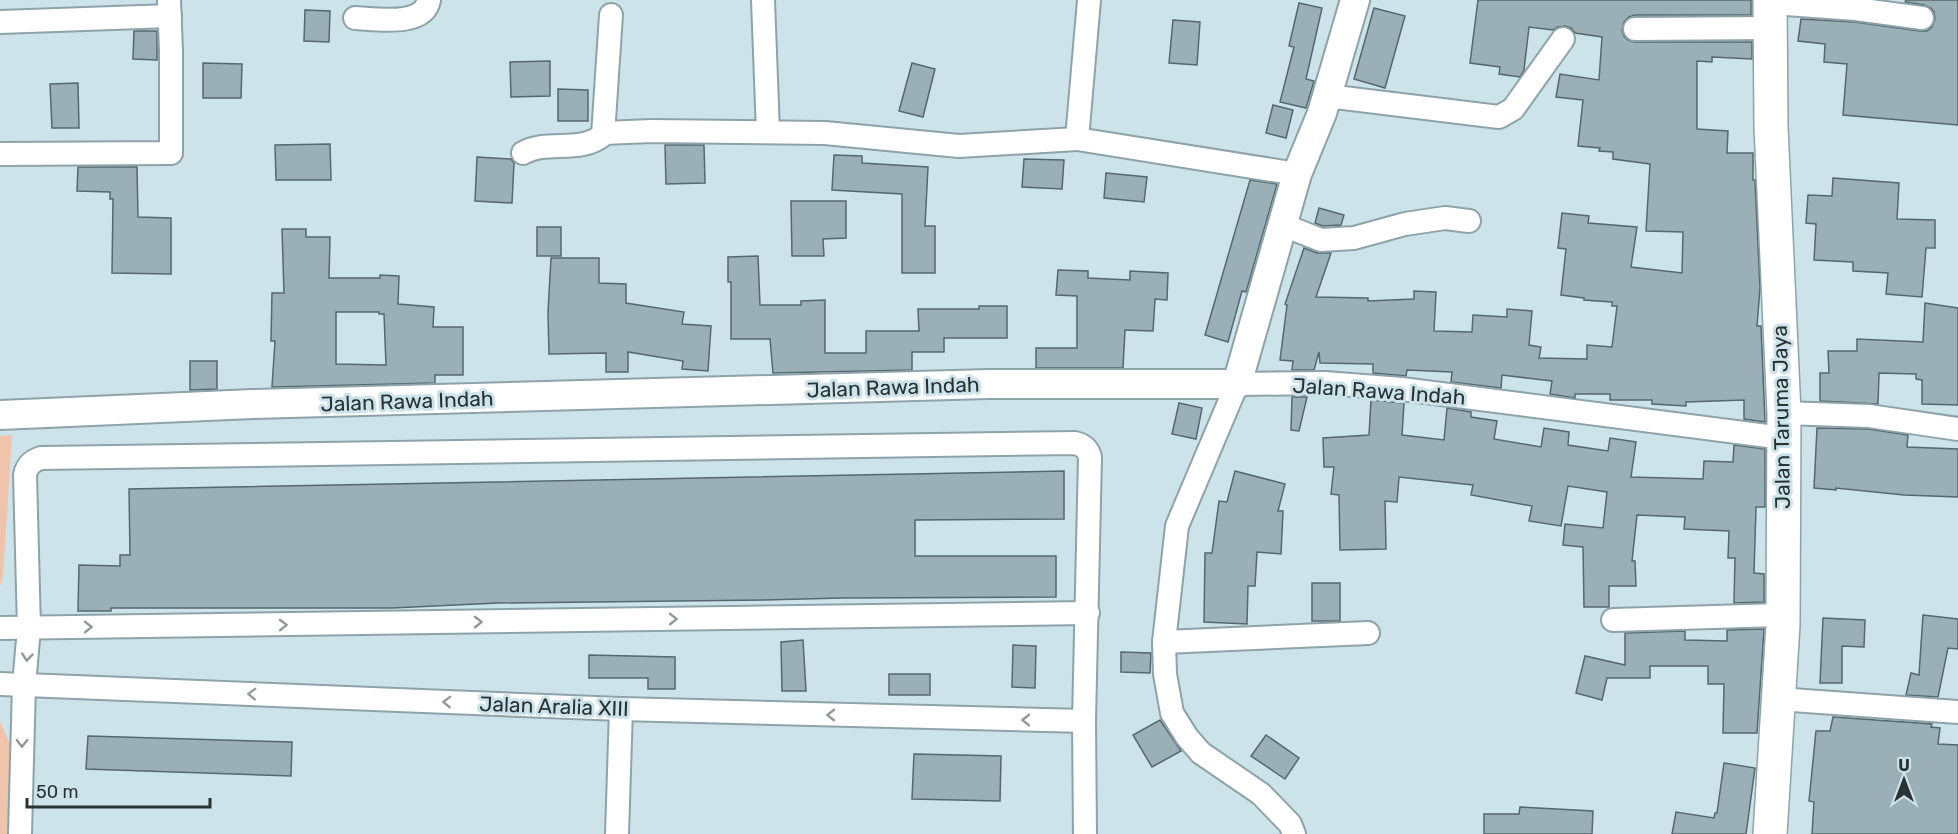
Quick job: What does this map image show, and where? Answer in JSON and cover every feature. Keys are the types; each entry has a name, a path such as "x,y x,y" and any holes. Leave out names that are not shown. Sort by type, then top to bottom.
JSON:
{"main road":[{"name":"Jalan Taruma Jaya","path":"1770,10 1771,127 1784,426 1783,615 1770,834"}],"street":[{"path":"355,18 418,17 427,8 429,0"},
{"path":"763,0 768,132"},
{"path":"1077,139 1089,0"},
{"path":"1294,834 1290,824 1261,794 1201,753 1187,737 1172,713 1165,674 1164,642 1177,526 1237,384 1282,225 1298,174 1322,113 1355,0"},
{"path":"0,22 169,8 171,153 0,154"},
{"path":"1635,28 1770,10 1856,9 1922,18"},
{"path":"523,153 531,148 576,146 597,139 603,133 611,15"},
{"path":"1327,96 1498,117 1513,109 1563,39"},
{"path":"603,133 652,131 825,133 959,146 1077,139 1298,174"},
{"path":"1282,225 1321,240 1354,238 1406,224 1445,218 1469,221"},
{"name":"Jalan Rawa Indah","path":"0,415 253,404 989,384 1325,383 1784,426 1869,417 1958,429"},
{"path":"20,834 24,685 29,628 25,475 30,463 41,458 1075,443 1088,451 1090,456 1084,721 1085,834"},
{"path":"0,628 1088,613"},
{"path":"1613,620 1783,615"},
{"path":"1164,642 1368,633"},
{"name":"Jalan Aralia XIII","path":"0,684 621,709 1084,721"},
{"path":"1778,699 1958,712"},
{"path":"616,834 621,709"}],"shaded area":[{"path":"12,435 3,575 0,587 0,436"},
{"path":"0,721 11,746 9,834 0,834"}],"building":[{"path":"1478,0 1751,0 1751,15 1635,15 1624,22 1622,30 1628,40 1635,42 1752,42 1752,59 1712,57 1712,62 1697,61 1697,129 1728,131 1727,153 1753,153 1760,288 1757,326 1761,326 1765,422 1744,419 1744,400 1686,402 1686,406 1652,404 1652,400 1610,400 1610,394 1575,394 1575,398 1550,394 1552,381 1502,375 1501,388 1451,382 1452,372 1407,370 1406,376 1373,373 1373,364 1320,363 1319,352 1314,370 1292,370 1293,361 1280,360 1287,305 1285,304 1304,248 1317,253 1331,253 1316,297 1368,298 1368,301 1414,299 1414,291 1436,292 1434,331 1472,332 1473,315 1507,317 1507,309 1532,311 1529,345 1541,347 1539,358 1587,359 1587,345 1612,347 1617,306 1612,306 1612,302 1584,300 1584,298 1561,295 1566,249 1558,248 1562,213 1589,216 1588,223 1637,227 1631,267 1682,273 1683,232 1646,231 1650,164 1613,159 1613,152 1578,146 1583,100 1556,97 1560,74 1599,80 1602,37 1575,33 1571,28 1565,26 1553,30 1529,27 1524,70 1520,77 1499,74 1500,67 1470,63"},
{"path":"1906,0 1958,0 1958,125 1843,115 1847,64 1824,62 1825,44 1798,41 1801,19 1855,22 1920,31 1927,31 1932,27 1935,19 1931,8 1905,2"},
{"path":"1299,3 1322,8 1306,79 1314,81 1306,108 1280,102 1294,47 1289,46"},
{"path":"1374,8 1405,16 1385,88 1354,79"},
{"path":"305,10 330,11 329,42 304,41"},
{"path":"1173,20 1200,22 1197,65 1169,63"},
{"path":"134,31 157,31 157,60 133,59"},
{"path":"550,61 550,96 511,97 510,62"},
{"path":"203,63 242,64 241,98 203,98"},
{"path":"912,63 935,69 923,117 899,111"},
{"path":"78,83 79,128 52,128 50,84"},
{"path":"558,89 588,90 588,121 558,121"},
{"path":"1273,105 1293,110 1286,138 1266,133"},
{"path":"330,144 331,180 276,180 275,145"},
{"path":"665,145 704,145 705,183 666,184"},
{"path":"834,155 862,156 862,163 928,167 925,226 935,226 935,273 902,273 902,194 832,190"},
{"path":"477,157 511,159 514,163 512,203 475,201"},
{"path":"1024,159 1064,160 1062,189 1022,187"},
{"path":"78,167 137,167 138,217 171,218 171,274 112,273 113,199 110,199 110,192 77,191"},
{"path":"1106,173 1147,177 1144,202 1104,198"},
{"path":"1833,178 1899,183 1897,219 1935,220 1935,248 1926,248 1922,297 1886,294 1888,273 1853,271 1853,262 1814,260 1816,224 1806,223 1808,195 1832,196"},
{"path":"1250,180 1277,184 1246,292 1242,291 1228,342 1205,335"},
{"path":"791,201 846,201 846,238 823,239 824,256 792,256"},
{"path":"1319,208 1344,215 1341,225 1323,226 1315,223"},
{"path":"537,227 561,227 561,256 537,256"},
{"path":"282,229 306,229 306,237 330,237 329,278 399,276 398,304 434,307 433,327 463,327 463,375 435,375 435,383 272,387 275,341 271,341 272,293 284,293","holes":["336,312 379,312 379,314 384,314 386,365 336,364"]},
{"path":"758,256 760,305 801,305 801,301 825,300 825,353 866,353 866,331 919,331 918,309 979,309 979,306 1007,306 1007,338 944,338 944,352 912,352 912,370 773,373 770,339 731,339 731,282 728,282 728,257"},
{"path":"551,258 599,258 599,283 626,284 626,303 684,312 682,324 711,326 708,371 682,369 683,361 628,352 628,372 606,372 606,353 549,354 548,312"},
{"path":"1058,270 1088,271 1088,278 1130,280 1130,271 1168,273 1167,300 1155,299 1153,331 1125,330 1123,368 1036,368 1036,348 1077,348 1077,296 1056,295"},
{"path":"1925,303 1958,308 1958,405 1922,404 1922,380 1916,379 1916,374 1879,373 1878,404 1820,401 1820,373 1829,373 1828,351 1857,351 1857,339 1923,342"},
{"path":"190,361 217,361 217,389 190,390"},
{"path":"1292,397 1307,397 1299,431 1291,430"},
{"path":"1371,400 1404,403 1402,435 1444,440 1447,408 1471,412 1471,417 1497,421 1494,439 1541,447 1544,428 1569,432 1568,445 1608,451 1610,438 1636,442 1631,477 1703,479 1704,461 1733,462 1734,445 1765,449 1765,507 1756,507 1754,573 1764,574 1764,602 1734,603 1735,558 1728,558 1729,531 1684,529 1685,517 1637,515 1632,561 1635,561 1636,586 1609,586 1609,607 1584,607 1583,547 1563,545 1565,524 1603,528 1607,492 1568,486 1561,526 1529,521 1532,506 1471,495 1473,485 1399,477 1397,502 1385,501 1386,549 1340,550 1339,495 1331,494 1334,467 1324,467 1323,438 1369,435"},
{"path":"1179,403 1202,408 1196,439 1172,434"},
{"path":"1817,428 1868,429 1908,435 1907,447 1958,449 1958,497 1814,488"},
{"path":"1064,471 1064,519 915,520 915,556 1056,556 1056,597 498,603 392,608 111,608 111,611 78,611 79,565 120,566 120,555 130,555 129,489"},
{"path":"1235,471 1285,484 1278,511 1283,511 1281,554 1257,552 1255,586 1248,586 1247,624 1204,622 1205,553 1212,553 1219,501 1227,502"},
{"path":"1312,583 1340,583 1340,621 1312,621"},
{"path":"1923,615 1958,619 1958,649 1948,648 1938,697 1906,695 1911,673 1919,675"},
{"path":"1823,618 1865,620 1864,647 1842,646 1842,683 1820,683"},
{"path":"1764,629 1757,733 1723,733 1724,684 1708,684 1708,666 1650,666 1650,678 1607,678 1602,700 1576,693 1585,656 1625,665 1625,633 1685,631 1685,640 1727,641 1727,630"},
{"path":"803,640 806,691 782,691 781,642"},
{"path":"1013,645 1036,646 1035,688 1012,687"},
{"path":"1121,652 1151,653 1150,673 1121,672"},
{"path":"589,655 675,657 675,689 648,689 648,678 589,678"},
{"path":"889,674 930,674 930,695 889,695"},
{"path":"1833,717 1932,724 1931,727 1940,728 1938,744 1958,745 1958,834 1812,834 1814,802 1809,801 1816,731 1830,731"},
{"path":"1160,720 1181,751 1152,767 1133,735"},
{"path":"1266,735 1299,758 1285,779 1251,756"},
{"path":"88,736 292,742 291,776 86,769"},
{"path":"914,754 1001,756 1000,801 912,799"},
{"path":"1724,763 1755,768 1746,834 1672,834 1676,812 1714,818 1717,813"},
{"path":"1520,807 1593,811 1592,834 1484,834 1484,814 1519,814"}]}
